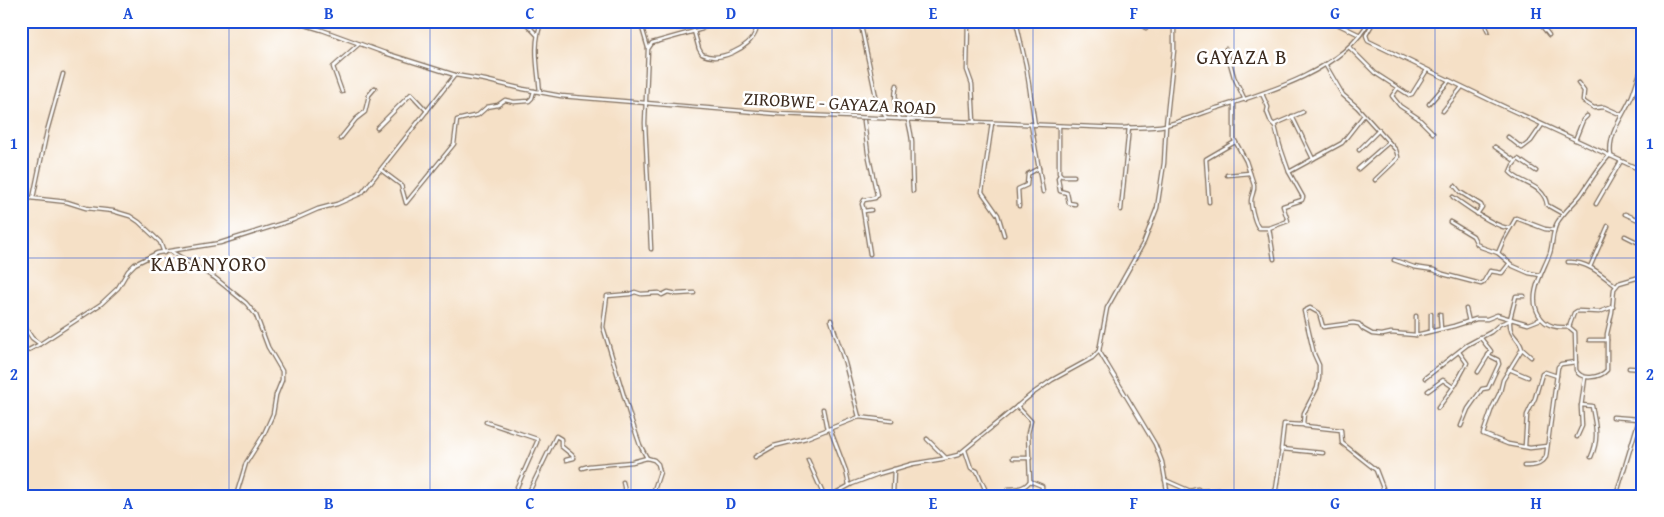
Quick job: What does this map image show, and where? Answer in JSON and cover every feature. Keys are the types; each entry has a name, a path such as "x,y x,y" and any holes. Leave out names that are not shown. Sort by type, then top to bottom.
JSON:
{"street":[{"name":"ZIROBWE - GAYAZA ROAD","path":"292,21 455,75 561,96 778,114 1059,126 1129,127 1166,125 1262,94 1325,64 1349,48 1369,21"},
{"path":"524,21 537,35"},
{"path":"540,92 536,45 542,21"},
{"path":"640,21 648,49 644,123 651,249"},
{"path":"648,49 652,43 702,29 714,21"},
{"path":"694,31 701,52 705,56 714,57 731,54 744,47 756,32 750,21"},
{"path":"753,25 773,21"},
{"path":"860,21 878,106 882,114 887,118"},
{"path":"968,21 967,70 972,84 974,122"},
{"path":"968,26 997,21"},
{"path":"1016,21 1026,65 1035,125"},
{"path":"1143,21 1146,28"},
{"path":"1168,496 1162,462 1155,444 1099,351 1107,308 1144,242 1157,208 1164,162 1174,50 1174,21"},
{"path":"1252,21 1254,24 1260,22 1262,25"},
{"path":"1331,21 1360,35"},
{"path":"1374,21 1366,35 1368,41 1542,125 1643,170"},
{"path":"1483,21 1488,31"},
{"path":"1538,21 1549,35"},
{"path":"1630,21 1643,27"},
{"path":"342,92 333,67 359,44"},
{"path":"1349,48 1371,70 1397,89 1410,95 1427,70"},
{"path":"1226,49 1234,76 1245,100"},
{"path":"1325,64 1343,95 1379,130 1396,150 1398,157 1394,163 1375,180"},
{"path":"1643,66 1632,97 1611,142 1610,156 1595,172 1579,196 1563,214 1554,230 1550,252 1540,275 1534,302 1541,319 1553,327 1569,327 1575,334 1577,373 1585,378 1601,375 1607,370 1607,340 1616,286 1621,282 1641,277 1643,293"},
{"path":"33,198 45,140 63,74"},
{"path":"21,354 40,344 110,296 135,264 157,253 220,243 354,198 366,190 455,75"},
{"path":"1429,104 1449,80"},
{"path":"1578,83 1584,91 1583,101 1594,108 1604,107 1622,115"},
{"path":"897,85 895,90 896,110 900,119"},
{"path":"1443,111 1462,87"},
{"path":"340,139 356,119 365,112 369,95 376,88"},
{"path":"1397,89 1392,96 1397,104 1418,118 1433,133"},
{"path":"381,170 401,185 406,203 454,144 457,120 478,115 485,108 498,105 505,100 514,102 529,101 534,91"},
{"path":"377,128 411,94 427,111"},
{"path":"1234,103 1235,142 1246,161 1255,189 1251,202 1257,227 1269,228 1288,221 1284,206 1303,198 1289,172 1262,94"},
{"path":"1274,125 1303,112"},
{"path":"1289,172 1342,143 1364,115"},
{"path":"1292,116 1313,159"},
{"path":"1575,140 1583,120 1587,116"},
{"path":"908,119 912,140 913,191"},
{"path":"864,121 868,154 877,195 862,202 870,254"},
{"path":"992,123 982,192 998,215 1004,235"},
{"path":"1031,124 1043,192"},
{"path":"1508,137 1522,148 1531,141 1542,125"},
{"path":"1059,126 1060,175 1058,178 1060,191 1067,193 1069,203 1075,204"},
{"path":"1121,210 1129,127"},
{"path":"1359,150 1379,130"},
{"path":"1209,202 1206,159 1235,142"},
{"path":"1358,169 1389,142"},
{"path":"1495,147 1515,161"},
{"path":"1536,171 1520,159 1515,161 1510,170 1511,174 1529,183 1546,198 1547,205 1563,214"},
{"path":"1596,204 1621,161"},
{"path":"1019,206 1018,189 1027,185 1028,174 1039,168"},
{"path":"1227,175 1250,173"},
{"path":"1060,175 1074,176"},
{"path":"1454,186 1481,205 1482,207 1478,214"},
{"path":"21,197 75,204 86,208 113,211 130,216 160,242 164,253"},
{"path":"1454,197 1478,214 1500,226 1510,228"},
{"path":"863,210 871,210"},
{"path":"1625,214 1643,222"},
{"path":"1498,253 1515,219 1518,218 1544,229 1554,230"},
{"path":"1450,222 1473,236 1481,247 1498,253 1509,264 1524,272 1540,275"},
{"path":"1590,267 1608,226"},
{"path":"1269,228 1274,259"},
{"path":"1625,236 1643,244"},
{"path":"170,251 215,278 246,303 256,315 268,347 282,371 282,380 276,395 273,414 263,436 246,464 236,496"},
{"path":"1394,260 1481,284 1490,271 1502,273 1509,264"},
{"path":"1568,262 1576,262 1590,267 1616,286"},
{"path":"647,458 635,431 604,327 607,296 635,292 641,294 659,293 662,295 668,292 677,294 694,293"},
{"path":"1524,296 1516,296 1510,331 1520,343 1522,349 1531,357"},
{"path":"1569,327 1574,313 1577,311 1599,312 1613,307"},
{"path":"1304,425 1302,422 1304,413 1318,386 1319,371 1304,311 1310,308 1319,313 1323,327 1353,323 1359,324 1363,329 1372,334 1382,335 1391,333 1416,335 1476,319 1488,319 1497,315 1530,324 1541,319"},
{"path":"1466,309 1469,322"},
{"path":"1430,314 1431,331"},
{"path":"1440,314 1442,329"},
{"path":"1416,316 1416,335"},
{"path":"831,320 846,363 859,418"},
{"path":"1425,378 1480,337 1491,332 1500,324 1511,320"},
{"path":"21,321 32,338 40,344"},
{"path":"1478,372 1491,349 1480,337"},
{"path":"1589,340 1607,340"},
{"path":"1522,349 1503,380 1483,434 1505,444 1530,448 1547,446"},
{"path":"830,496 849,485 894,469 955,457 1042,386 1081,364 1099,351"},
{"path":"1438,408 1467,364 1459,352"},
{"path":"1461,426 1468,409 1482,390 1488,388 1499,364 1498,360 1488,355"},
{"path":"1524,466 1541,464 1546,457 1560,365 1576,362"},
{"path":"1629,368 1643,369"},
{"path":"1509,369 1528,377"},
{"path":"1524,446 1528,415 1542,374 1545,372 1557,376"},
{"path":"1577,437 1582,426 1581,405 1585,378"},
{"path":"1428,391 1443,380 1453,387"},
{"path":"1616,496 1643,400"},
{"path":"1581,405 1592,406 1592,413 1595,418 1597,438 1591,457"},
{"path":"1008,489 1019,489 1030,481 1028,433 1031,420 1016,406"},
{"path":"823,409 846,471 849,485"},
{"path":"756,457 774,446 859,418 865,417 892,421"},
{"path":"1613,418 1639,419"},
{"path":"486,422 537,439 538,442 513,496"},
{"path":"1165,480 1190,491 1198,489 1200,491 1274,492 1284,424 1304,425 1341,430 1342,443 1377,472 1386,496"},
{"path":"527,496 556,436 561,439 562,446 574,458 566,460"},
{"path":"927,439 946,458"},
{"path":"965,450 971,468 978,471 985,489"},
{"path":"1281,450 1323,453"},
{"path":"582,468 632,462 647,458 654,460 658,464 660,472 652,496"},
{"path":"1013,458 1030,458"},
{"path":"808,460 824,496"},
{"path":"894,469 893,493 895,496"},
{"path":"1030,481 1042,486 1043,495"},
{"path":"623,482 626,496"},
{"path":"1200,491 1202,496"}],"district":[{"name":"GAYAZA B","path":"1242,56"},
{"name":"KABANYORO","path":"209,263"}]}
